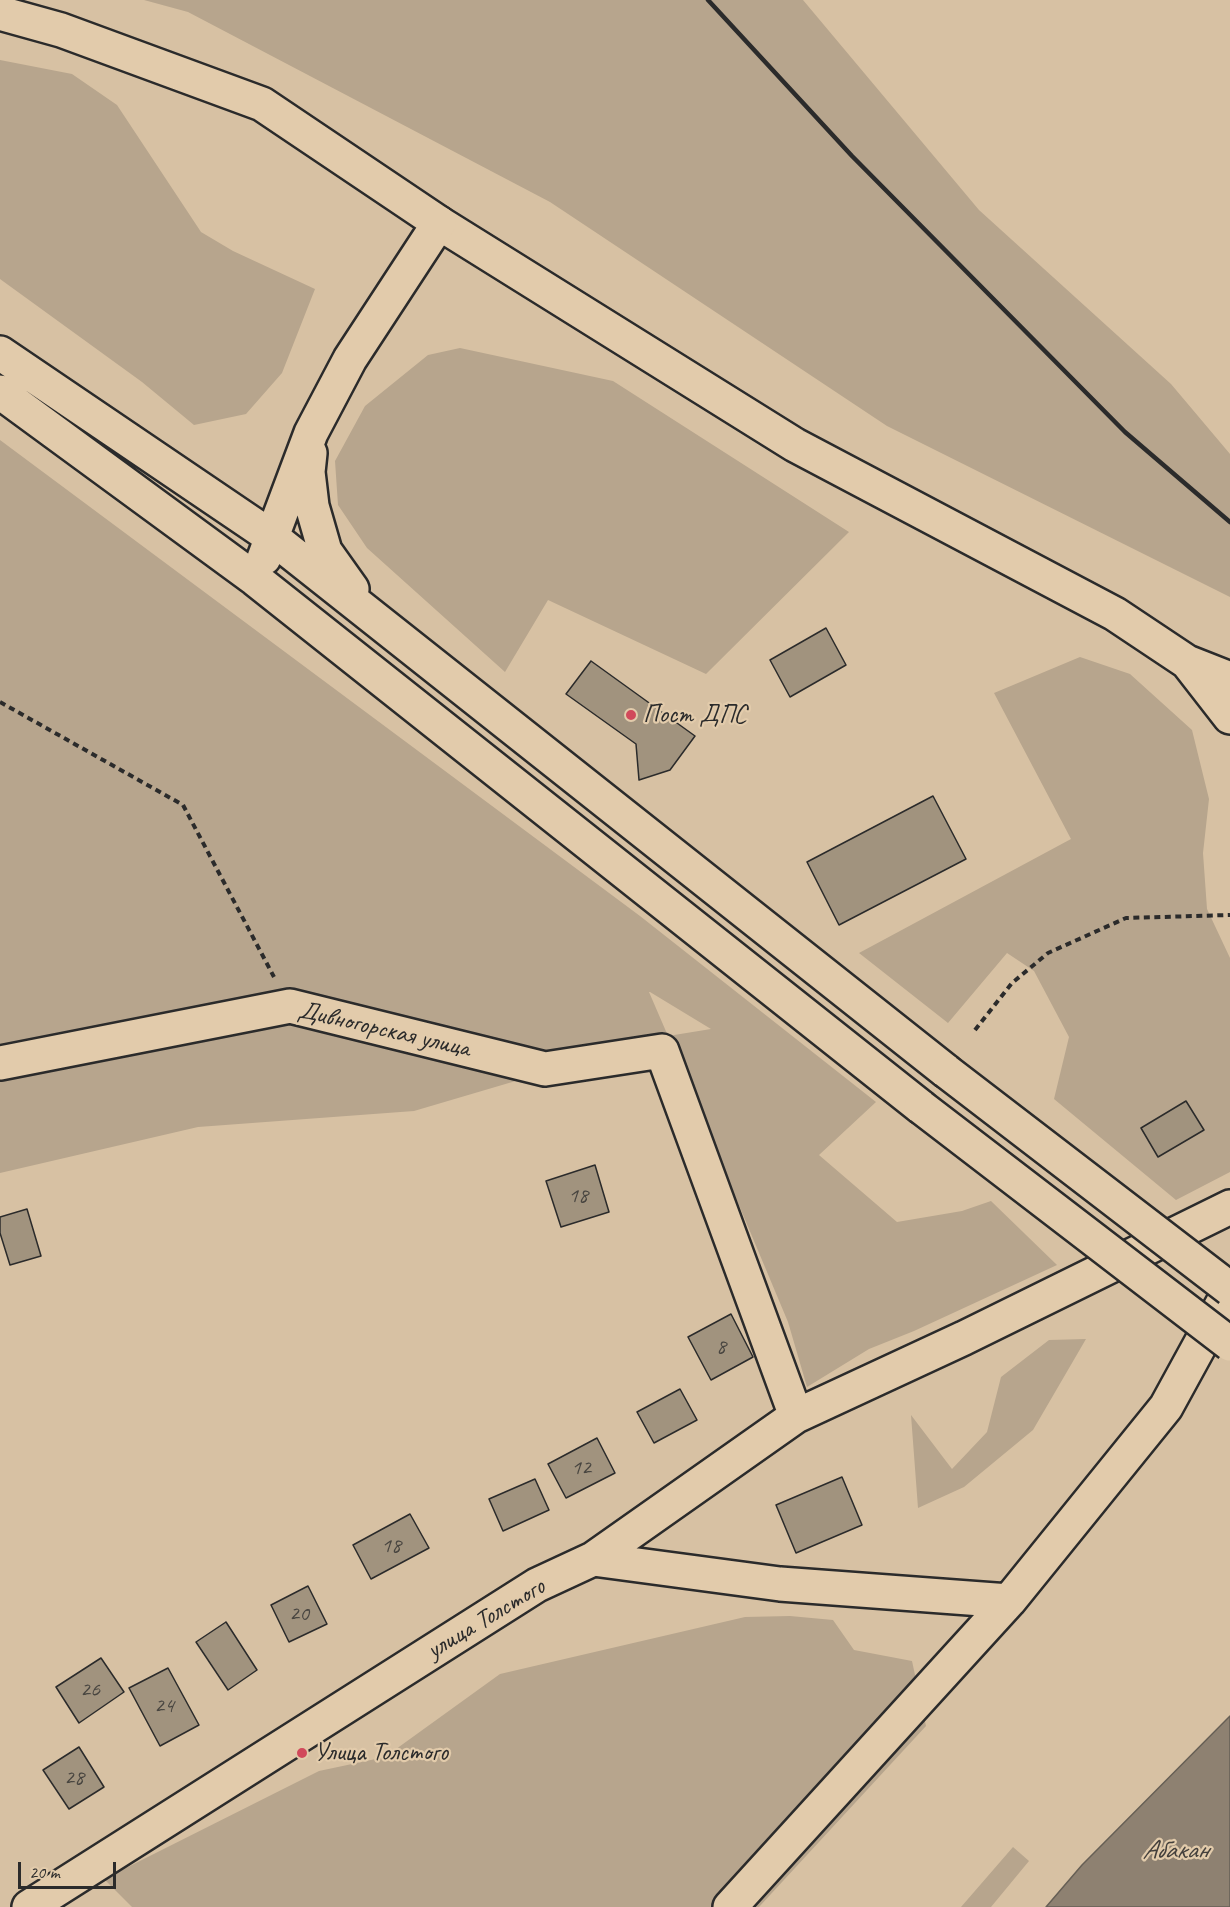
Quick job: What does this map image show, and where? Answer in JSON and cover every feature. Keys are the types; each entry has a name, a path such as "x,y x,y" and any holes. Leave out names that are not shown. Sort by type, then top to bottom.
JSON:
{"street":[{"path":"0,13 61,30 262,104 439,223 795,445 1115,614 1187,662 1230,679"},
{"path":"255,579 273,538 311,433 350,359 439,223"},
{"path":"0,352 273,538 380,626 458,683 946,1071 1230,1290 1166,1407 1008,1601 730,1907"},
{"path":"0,392 255,579 921,1107 1230,1344"},
{"path":"311,433 308,472 312,506 325,551 380,626"},
{"path":"1187,662 1230,717"},
{"name":"Дивногорская улица","path":"0,1063 290,1006 545,1069 662,1052 796,1416"},
{"name":"улица Толстого","path":"28,1907 537,1585 593,1559 796,1416 963,1338 1230,1207"},
{"path":"593,1559 780,1584 1008,1601"}],"path":[{"path":"0,702 183,805 290,1006"},
{"path":"975,1030 1012,982 1048,953 1126,918 1230,915"}],"shaded area":[{"path":"144,0 803,0 979,210 1171,384 1230,454 1230,597 887,426 550,202 188,12"},
{"path":"0,60 72,74 117,105 201,232 233,251 315,289 282,373 246,414 194,425 142,382 0,279"},
{"path":"460,348 613,381 849,532 706,674 548,600 505,672 367,548 338,505 335,461 365,406 428,355"},
{"path":"0,440 640,916 876,1102 819,1155 897,1222 962,1211 991,1201 1057,1265 914,1331 869,1349 807,1387 788,1322 668,1036 414,1111 198,1127 0,1173","holes":["650,992 711,1029 668,1036"]},
{"path":"1080,657 1130,674 1192,730 1209,799 1203,853 1207,909 1230,958 1230,1172 1176,1200 1054,1099 1069,1037 1034,971 1007,953 948,1023 859,953 1071,839 994,693"},
{"path":"1086,1339 1033,1430 964,1487 918,1508 911,1415 952,1469 987,1432 1001,1377 1049,1340"},
{"path":"790,1616 833,1620 854,1650 912,1661 926,1726 759,1907 132,1907 104,1879 319,1771 385,1757 500,1674 745,1617"},
{"path":"1013,1847 1029,1861 991,1907 961,1907"}],"water":[{"name":"Абакан","path":"1230,1716 1230,1907 1046,1907 1082,1865"}],"building":[{"path":"826,628 846,665 790,697 770,660"},
{"name":"Пост ДПС","path":"591,661 695,736 670,770 639,780 636,744 566,694"},
{"path":"933,796 966,859 839,925 807,862"},
{"path":"1186,1101 1204,1130 1158,1157 1141,1128"},
{"path":"595,1165 609,1212 561,1227 546,1181"},
{"path":"27,1209 41,1256 10,1265 0,1233 0,1217"},
{"path":"731,1314 753,1357 711,1380 688,1337"},
{"path":"680,1389 697,1420 654,1443 637,1412"},
{"path":"597,1438 615,1473 566,1498 548,1464"},
{"path":"842,1477 862,1525 796,1553 776,1505"},
{"path":"535,1479 549,1510 503,1531 489,1499"},
{"path":"410,1514 429,1548 371,1579 353,1545"},
{"path":"308,1586 327,1624 289,1642 271,1605"},
{"path":"226,1622 257,1670 228,1690 196,1642"},
{"path":"101,1658 124,1692 79,1723 56,1687"},
{"path":"168,1668 199,1725 160,1746 129,1688"},
{"path":"79,1747 104,1787 69,1809 43,1770"}],"railway":[{"path":"708,0 852,156 1125,432 1230,522"}],"place":[{"name":"Пост ДПС","path":"631,715"},
{"name":"Улица Толстого","path":"302,1753"}]}
